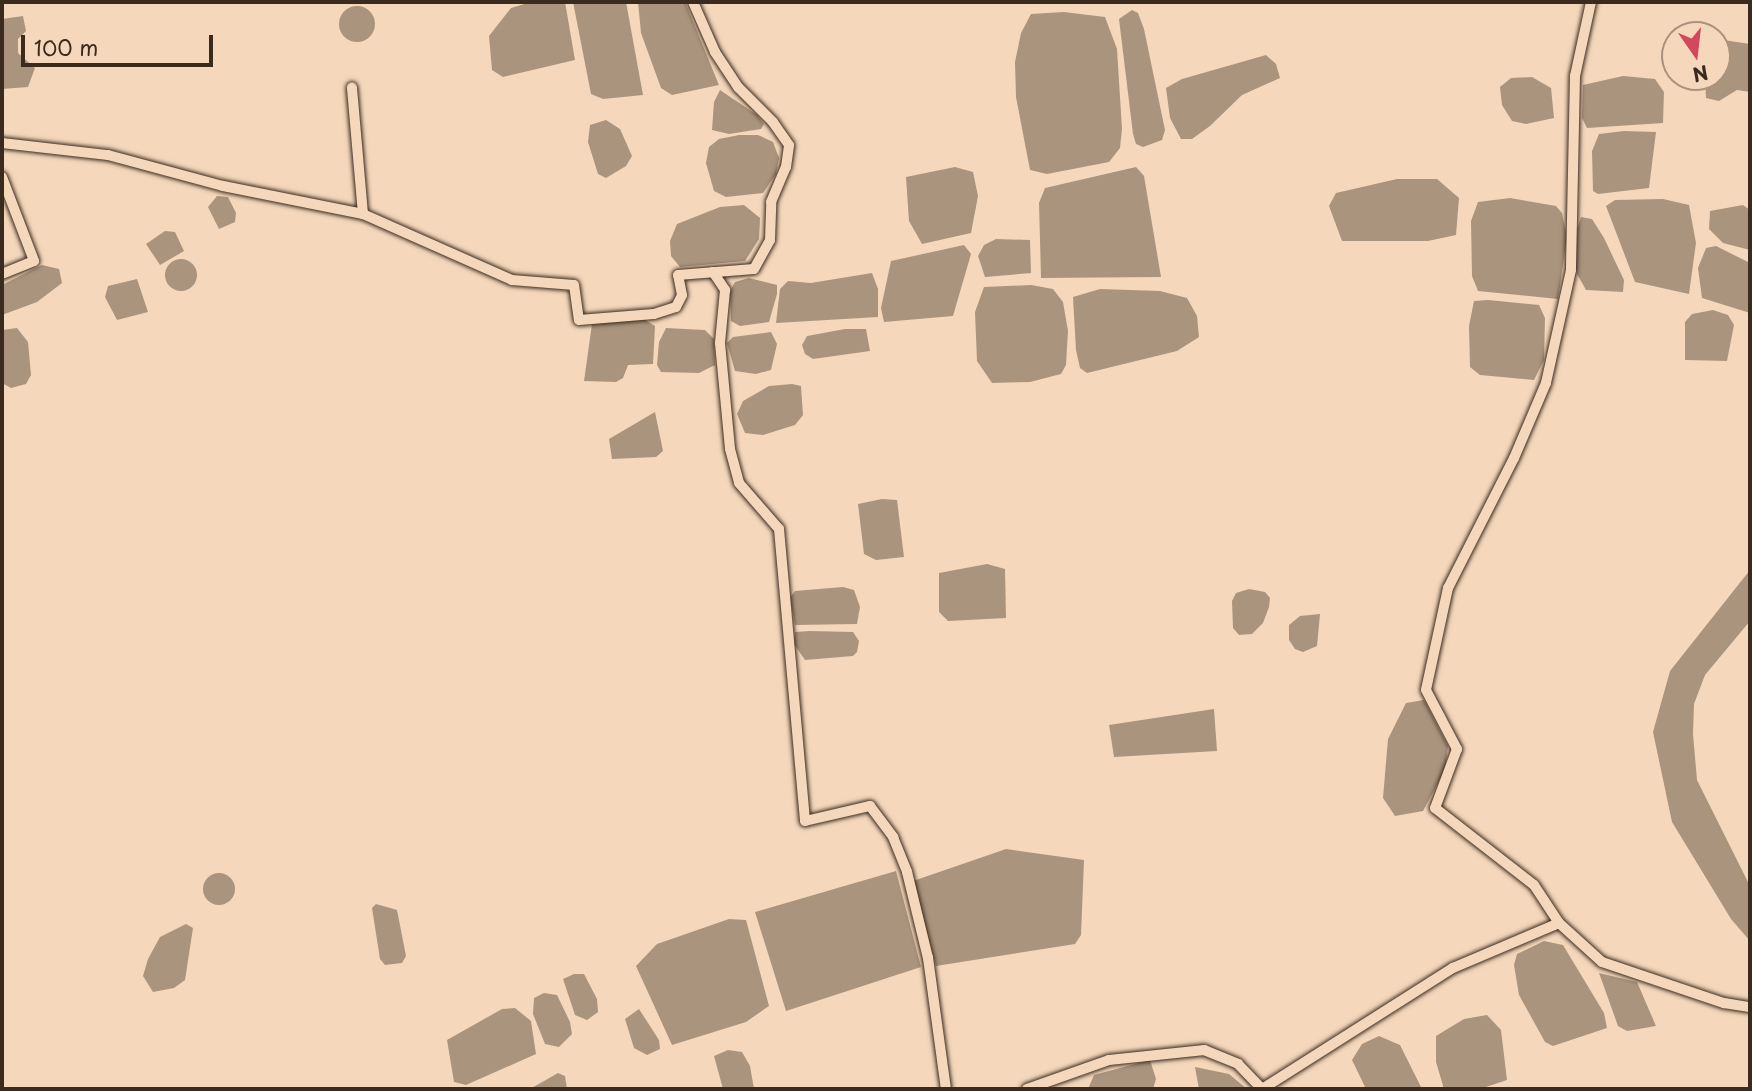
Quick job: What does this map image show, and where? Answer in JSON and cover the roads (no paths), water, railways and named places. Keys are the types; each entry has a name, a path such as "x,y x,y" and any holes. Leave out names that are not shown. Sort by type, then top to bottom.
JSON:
{"street":[{"path":"2,143 108,155 223,186 363,215 512,280 574,285 579,320 654,314 676,307 682,295 678,275 754,269 770,240 771,202 786,167 789,145 774,122 738,87 715,52 693,2"},
{"path":"1591,2 1575,76 1571,270 1546,383 1514,458 1448,588 1426,690 1457,749 1435,808 1534,885 1559,923 1602,962 1724,1003 1750,1007"},
{"path":"352,88 363,215"},
{"path":"2,177 34,261 2,274"},
{"path":"713,272 725,290 720,343 730,449 740,483 779,529 805,821 870,806 893,837 907,872 928,958 946,1089"},
{"path":"1027,1089 1109,1060 1204,1050 1238,1064 1262,1089 1453,968 1559,923"}]}
